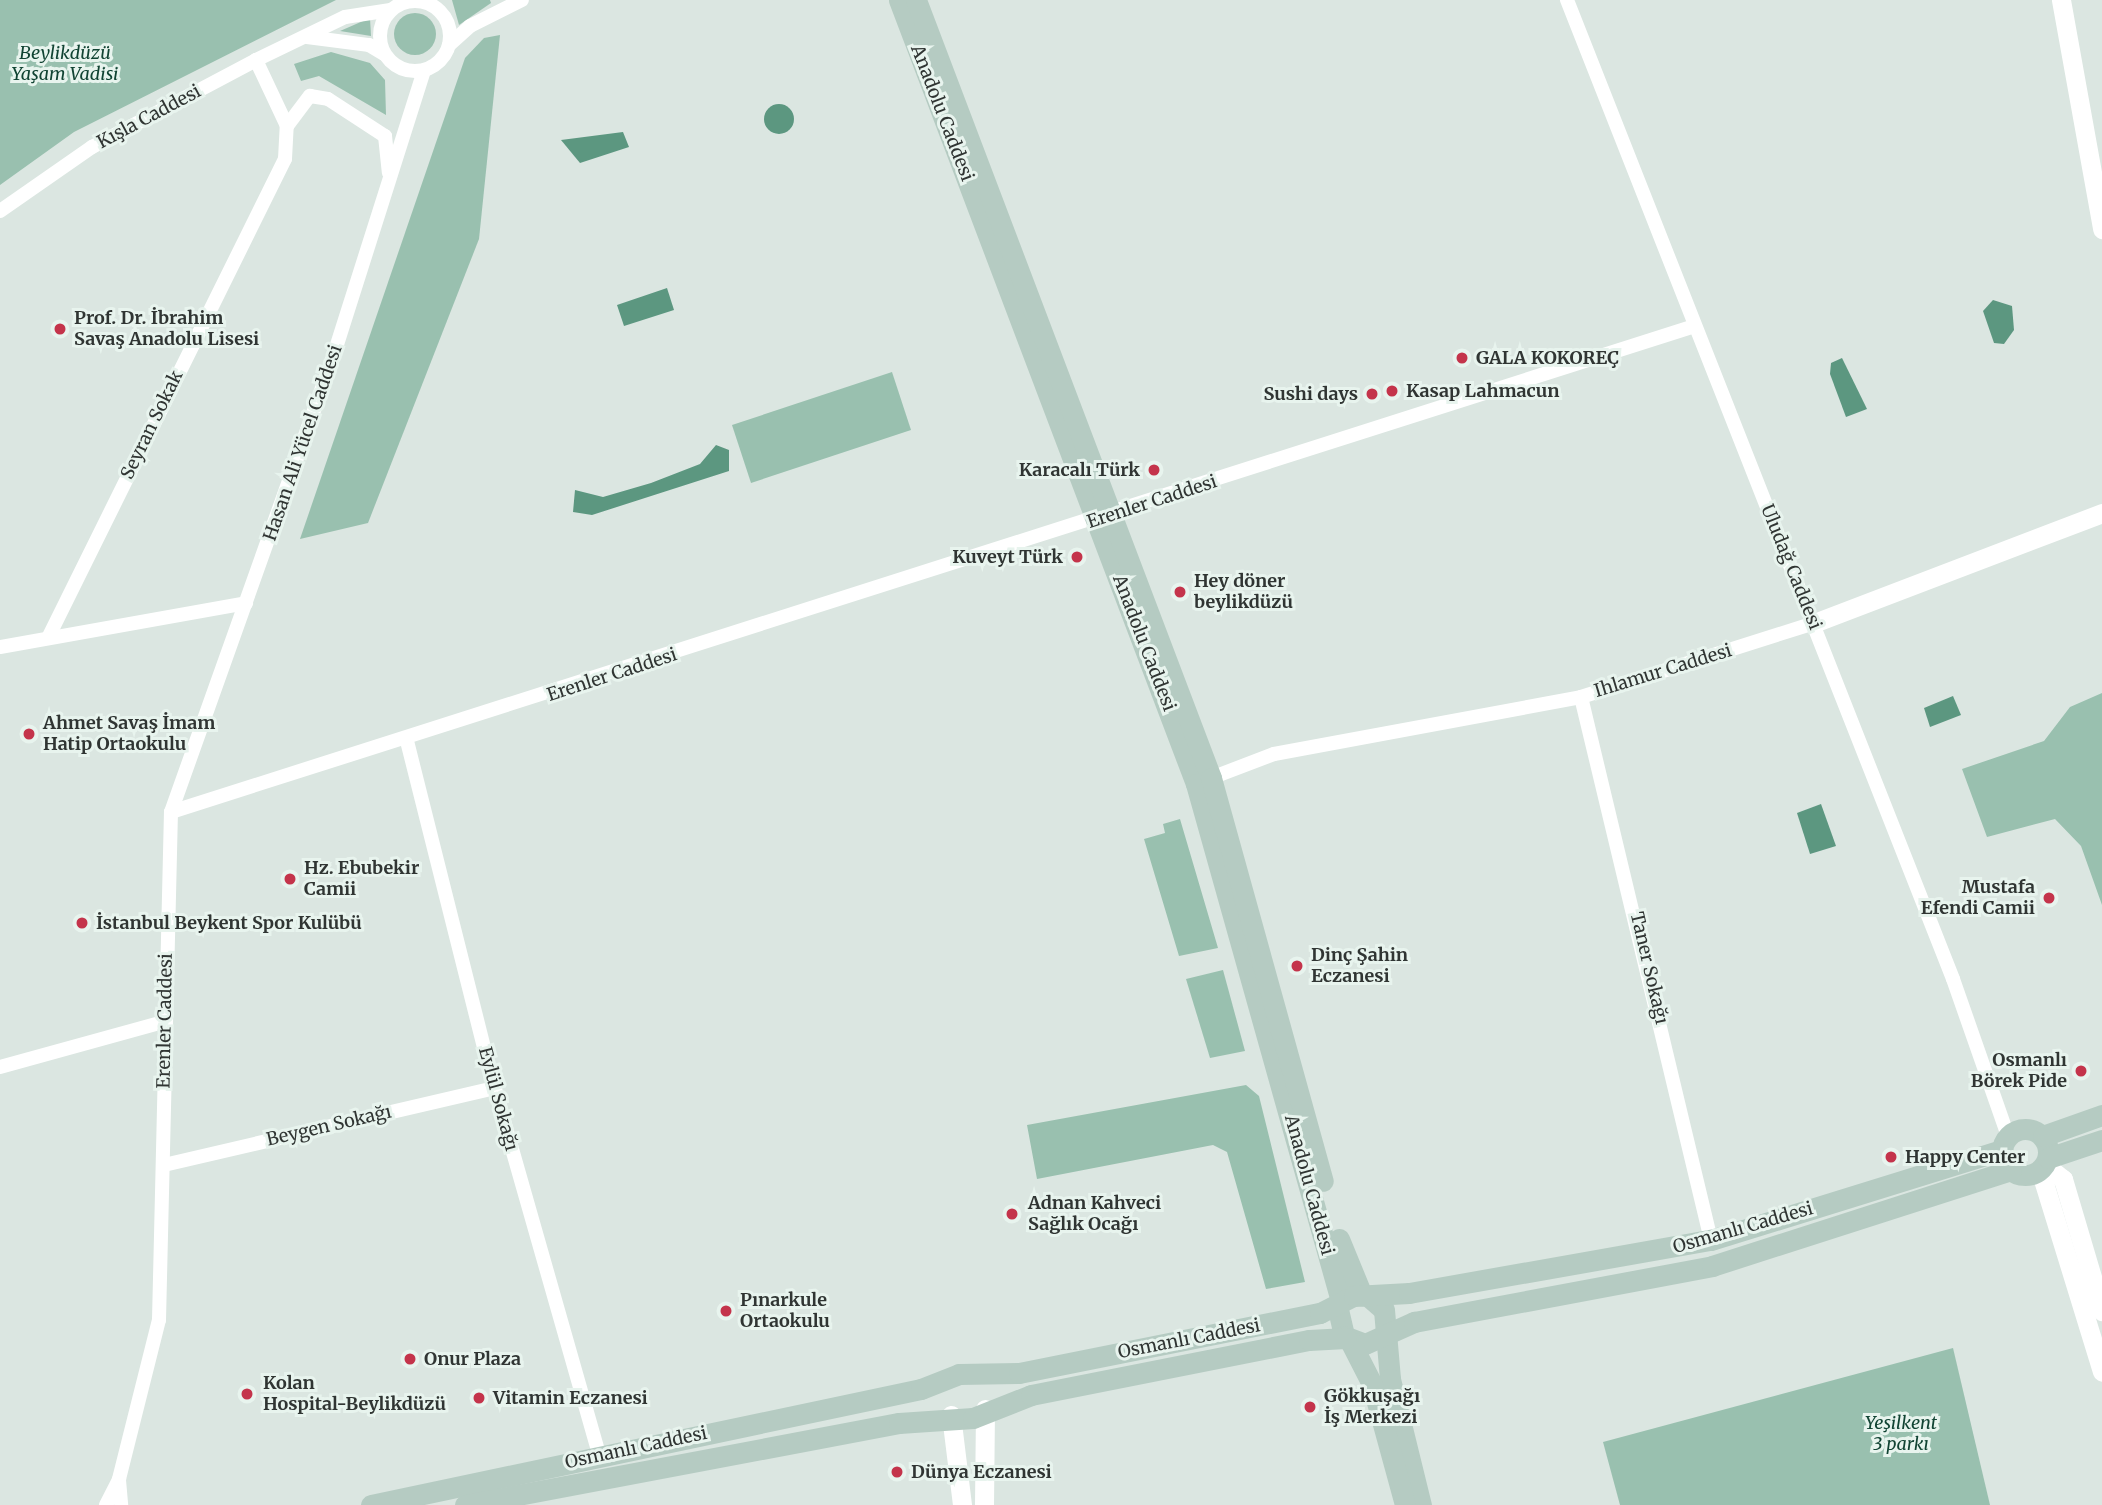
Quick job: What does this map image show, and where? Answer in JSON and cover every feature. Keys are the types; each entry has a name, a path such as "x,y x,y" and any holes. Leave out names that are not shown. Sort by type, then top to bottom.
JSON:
{"main road":[{"name":"Anadolu Caddesi","path":"900,0 1105,517"},
{"name":"Anadolu Caddesi","path":"916,0 1204,781 1345,1263 1365,1295"},
{"name":"Anadolu Caddesi","path":"1285,1065 1339,1303"},
{"path":"2102,1115 2043,1136 2044,1164 2102,1140"},
{"name":"Osmanlı Caddesi","path":"371,1505 948,1381 966,1373 978,1377 1339,1303 1365,1295 1711,1240 2005,1143 2029,1128 2043,1136"},
{"path":"2005,1143 2011,1170"},
{"name":"Osmanlı Caddesi","path":"465,1505 951,1415 966,1419 985,1409 1289,1343 1348,1340 1365,1344 1383,1332 1713,1266 2011,1170 2044,1164"},
{"path":"1365,1295 1384,1310 1383,1332 1421,1505"},
{"path":"1339,1303 1348,1340 1372,1384 1405,1505"},
{"path":"978,1377 988,1395 985,1409"},
{"path":"948,1381 942,1395 951,1415"}],"street":[{"path":"306,37 369,45 401,69 424,71 470,26 522,0"},
{"name":"Uludağ Caddesi","path":"1567,0 1692,327 1814,624 2005,1143"},
{"path":"2061,0 2102,229"},
{"path":"384,54 379,31 390,10 427,1 443,15 449,45"},
{"name":"Kışla Caddesi","path":"0,211 92,147 256,60 345,17 390,10"},
{"path":"256,60 287,126 310,96 370,121 390,153 389,192"},
{"name":"Hasan Ali Yücel Caddesi","path":"171,811 389,192 424,71"},
{"name":"Seyran Sokak","path":"49,636 274,188 287,126"},
{"name":"Erenler Caddesi","path":"119,1479 159,1320 164,1165 163,1022 171,811 407,741 1692,327"},
{"name":"Ihlamur Caddesi","path":"1204,781 1274,754 1581,696 1814,624 2102,513"},
{"path":"0,647 49,636 246,603"},
{"name":"Taner Sokağı","path":"1581,696 1711,1240"},
{"name":"Eylül Sokağı","path":"407,741 494,1088 599,1455"},
{"path":"0,1067 163,1022"},
{"name":"Beygen Sokağı","path":"164,1165 494,1088"},
{"path":"2044,1164 2063,1179 2102,1311"},
{"path":"2044,1164 2102,1372"},
{"path":"984,1505 985,1409"},
{"path":"951,1415 962,1505"},
{"path":"106,1505 119,1479"},
{"path":"119,1479 121,1505"}],"green space":[{"name":"Beylikdüzü Yaşam Vadisi","path":"0,0 336,0 74,132 0,185"},
{"path":"452,0 490,0 491,3 459,25"},
{"path":"415,13 430,19 436,34 430,49 415,55 400,49 394,34 400,19"},
{"path":"370,18 371,36 340,31"},
{"path":"500,35 479,239 368,523 300,539 465,58 484,38"},
{"path":"331,52 370,63 385,80 386,115 319,76 301,81 294,64"},
{"path":"892,372 911,430 751,483 732,425"},
{"path":"2102,693 2102,905 2081,846 2055,819 1987,837 1962,769 2044,741 2070,707"},
{"path":"1180,819 1218,948 1179,956 1144,839 1165,833 1163,824"},
{"path":"1223,970 1245,1051 1210,1058 1186,979"},
{"path":"1246,1085 1259,1096 1305,1282 1266,1289 1227,1152 1213,1145 1037,1179 1027,1125"},
{"name":"Yeşilkent 3 parkı","path":"1953,1348 1990,1505 1620,1505 1603,1442"}],"shaded area":[{"path":"779,104 790,108 794,119 790,130 779,134 768,130 764,119 768,108"},
{"path":"623,132 629,147 580,163 561,140"},
{"path":"667,288 674,310 624,326 617,305"},
{"path":"1993,300 2012,306 2014,330 2004,344 1994,343 1983,311"},
{"path":"1842,358 1867,409 1846,417 1830,374 1831,363"},
{"path":"716,445 729,450 729,471 592,515 573,512 575,490 603,497 651,483 700,464"},
{"path":"1953,696 1961,715 1930,727 1924,708"},
{"path":"1821,804 1836,846 1810,854 1797,813"}],"place":[{"name":"Prof. Dr. İbrahim Savaş Anadolu Lisesi","path":"60,329"},
{"name":"GALA KOKOREÇ","path":"1462,358"},
{"name":"Kasap Lahmacun","path":"1392,391"},
{"name":"Sushi days","path":"1372,394"},
{"name":"Karacalı Türk","path":"1154,470"},
{"name":"Kuveyt Türk","path":"1077,557"},
{"name":"Hey döner beylikdüzü","path":"1180,592"},
{"name":"Ahmet Savaş İmam Hatip Ortaokulu","path":"29,734"},
{"name":"Hz. Ebubekir Camii","path":"290,879"},
{"name":"Mustafa Efendi Camii","path":"2049,898"},
{"name":"İstanbul Beykent Spor Kulübü","path":"82,923"},
{"name":"Dinç Şahin Eczanesi","path":"1297,966"},
{"name":"Osmanlı Börek Pide","path":"2081,1071"},
{"name":"Happy Center","path":"1891,1157"},
{"name":"Adnan Kahveci Sağlık Ocağı","path":"1012,1214"},
{"name":"Pınarkule Ortaokulu","path":"726,1311"},
{"name":"Onur Plaza","path":"410,1359"},
{"name":"Kolan Hospital-Beylikdüzü","path":"247,1394"},
{"name":"Vitamin Eczanesi","path":"479,1398"},
{"name":"Gökkuşağı İş Merkezi","path":"1310,1407"},
{"name":"Dünya Eczanesi","path":"897,1472"}]}
